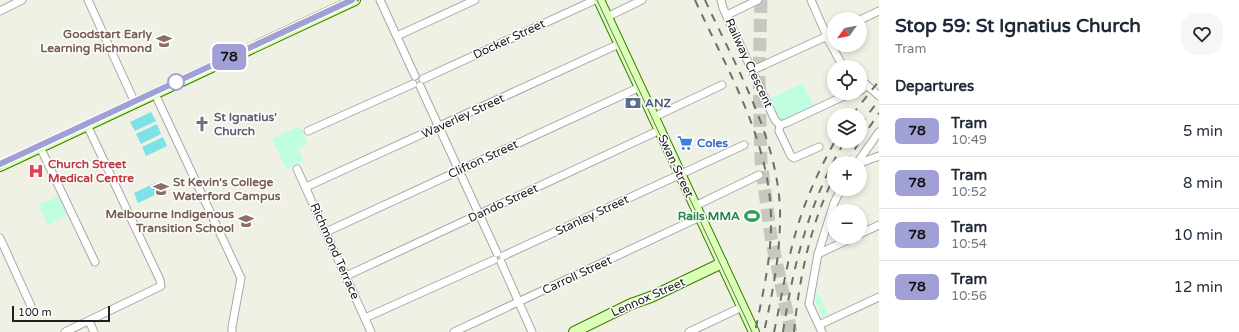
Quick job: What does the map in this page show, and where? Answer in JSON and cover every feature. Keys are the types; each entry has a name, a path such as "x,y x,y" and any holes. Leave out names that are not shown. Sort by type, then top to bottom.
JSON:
{"main road":[{"path":"0,166 356,0"},
{"name":"Swan Street","path":"599,0 753,332"},
{"name":"Lennox Street","path":"574,332 631,304 651,297 722,263"}],"street":[{"path":"0,10 22,0"},
{"path":"88,0 135,103"},
{"path":"380,0 532,332"},
{"path":"397,36 475,0"},
{"name":"Docker Street","path":"308,131 595,0"},
{"path":"607,17 642,0"},
{"name":"Railway Crescent","path":"721,0 723,8 752,70 776,120 780,125 779,131 791,156 794,158 819,147"},
{"path":"727,14 758,0"},
{"path":"811,0 827,27"},
{"path":"867,17 879,11"},
{"path":"752,70 827,36"},
{"name":"Waverley Street","path":"306,187 619,44"},
{"path":"654,117 722,85"},
{"path":"867,85 879,96"},
{"name":"Clifton Street","path":"326,232 640,87"},
{"path":"155,94 241,278 232,332"},
{"path":"780,125 836,100"},
{"path":"65,332 158,289 161,286 161,283 108,166 87,125"},
{"name":"Dando Street","path":"346,276 660,130"},
{"path":"863,156 879,132"},
{"name":"Stanley Street","path":"365,318 744,145"},
{"path":"40,147 95,262"},
{"path":"867,160 879,156"},
{"name":"Richmond Terrace","path":"297,169 371,332"},
{"path":"695,206 759,175"},
{"path":"838,196 818,254 809,304 820,329 879,297"},
{"name":"Carroll Street","path":"454,332 700,217"},
{"path":"867,231 879,225"},
{"path":"0,238 31,306"},
{"path":"818,254 839,244"},
{"path":"689,332 742,307"},
{"path":"89,321 94,332"}],"green space":[{"path":"803,83 815,109 781,124 769,99"},
{"path":"300,126 308,144 298,149 304,161 286,169 272,139"},
{"path":"58,196 67,215 48,225 38,205"},
{"path":"817,290 828,315 823,317 815,301"}],"shaded area":[{"path":"151,112 156,121 135,131 130,122"},
{"path":"157,124 161,134 141,144 136,134"},
{"path":"163,137 167,146 146,156 142,147"},
{"path":"155,183 159,193 138,203 134,193"}],"tunnel":[{"path":"761,0 759,76 761,162 771,237 791,332"}],"tram line":[{"name":"78","path":"0,164 352,0"},
{"path":"0,168 359,0"},
{"path":"597,0 752,332"}],"railway":[{"path":"695,0 746,109 764,165 769,194 771,238 766,279 755,332"},
{"path":"705,0 753,102 763,128 777,182 780,209 778,256 764,332"},
{"path":"858,108 879,81"},
{"path":"867,116 879,100"},
{"path":"867,131 879,113"},
{"path":"774,332 798,225 814,182 831,148"},
{"path":"783,332 792,282 805,233 822,186 841,148"},
{"path":"850,156 856,148"},
{"path":"794,332 799,292 807,253 818,214 827,193"}],"place":[{"name":"Goodstart Early Learning Richmond","path":"164,41"},
{"name":"ANZ","path":"633,103"},
{"name":"St Ignatius' Church","path":"202,124"},
{"name":"Coles","path":"685,143"},
{"name":"Church Street Medical Centre","path":"36,171"},
{"name":"St Kevin's College Waterford Campus","path":"161,189"},
{"name":"Rails MMA","path":"752,216"},
{"name":"Melbourne Indigenous Transition School","path":"246,221"}]}
